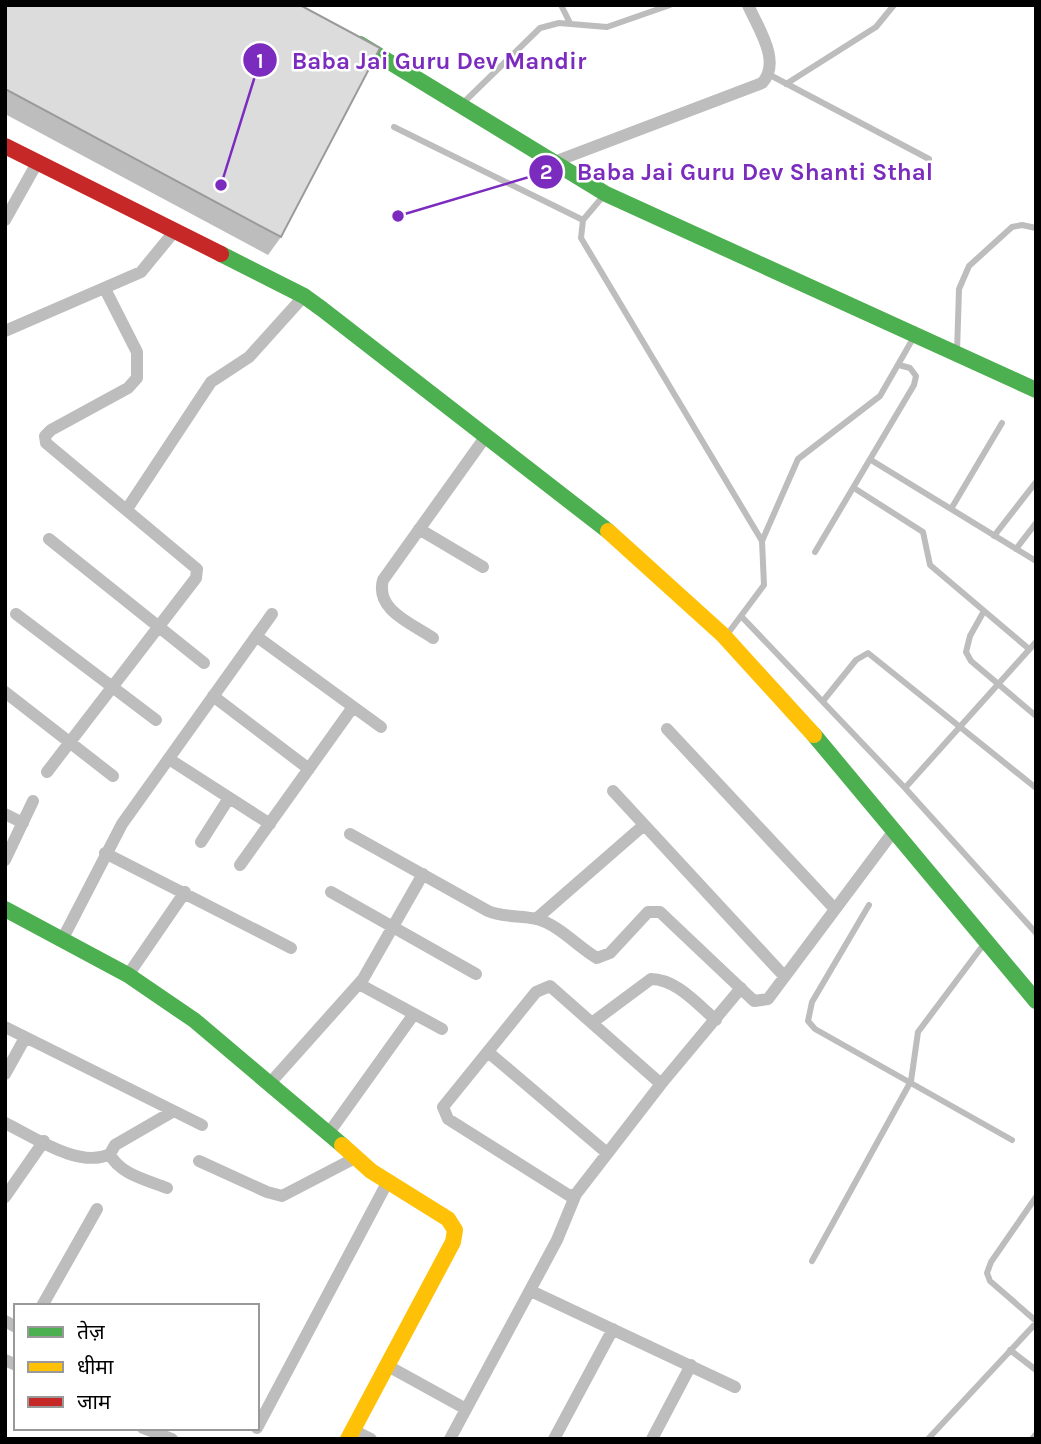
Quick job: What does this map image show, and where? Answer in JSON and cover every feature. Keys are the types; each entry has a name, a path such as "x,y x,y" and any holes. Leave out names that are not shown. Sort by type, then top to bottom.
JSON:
{"street":[{"path":"554,162 762,83 770,75 771,64 748,5"},
{"path":"345,35 606,194 1036,390"},
{"path":"5,146 173,233 304,296 350,327 438,401 572,499 671,585 724,637 1036,1001"},
{"path":"5,220 37,163"},
{"path":"5,331 141,272 173,233"},
{"path":"47,772 196,578 197,569 127,509 54,452 45,436 51,430 128,388 136,378 137,352 105,289"},
{"path":"127,509 211,382 249,357 304,296"},
{"path":"433,638 384,603 380,592 383,580 486,436"},
{"path":"419,529 483,567"},
{"path":"49,539 204,663"},
{"path":"16,614 111,689 156,720"},
{"path":"62,940 105,853 272,614"},
{"path":"256,636 382,727"},
{"path":"5,692 113,776"},
{"path":"214,696 309,769"},
{"path":"240,865 354,706"},
{"path":"667,729 834,907"},
{"path":"169,760 270,824"},
{"path":"614,791 784,976"},
{"path":"201,842 229,798"},
{"path":"5,860 33,801"},
{"path":"5,814 23,823"},
{"path":"536,919 644,825"},
{"path":"350,834 500,916 536,919 597,958 610,953 648,912 654,909 754,1001 762,1002 768,999 834,907 893,832"},
{"path":"105,853 291,947"},
{"path":"271,1082 359,985 422,874"},
{"path":"128,975 185,892"},
{"path":"331,892 475,974"},
{"path":"5,909 128,975 194,1020 271,1082 355,1158 387,1183 448,1219 455,1230 453,1241 351,1434 371,1439"},
{"path":"593,1022 651,979 672,983 716,1020"},
{"path":"359,985 442,1029"},
{"path":"576,1194 564,1195 448,1119 444,1114 446,1099 543,987 556,989 661,1084"},
{"path":"450,1439 531,1291 557,1240 576,1194 661,1084 741,988"},
{"path":"328,1134 414,1014"},
{"path":"5,1027 202,1125"},
{"path":"5,1074 25,1038"},
{"path":"488,1052 607,1153"},
{"path":"5,1123 90,1159 110,1154 115,1145 172,1112"},
{"path":"5,1197 44,1141"},
{"path":"110,1154 115,1163 127,1171 167,1188"},
{"path":"199,1161 267,1192 282,1196 355,1158"},
{"path":"259,1424 387,1183"},
{"path":"43,1304 97,1209"},
{"path":"531,1291 735,1387"},
{"path":"554,1439 613,1329"},
{"path":"652,1439 691,1365"},
{"path":"388,1366 466,1409"},
{"path":"149,1430 174,1439"}],"lane":[{"path":"561,5 570,23"},
{"path":"461,105 533,32 546,25 570,23 607,27 670,5"},
{"path":"786,84 876,27 892,11 894,5"},
{"path":"770,75 929,159"},
{"path":"394,127 583,220"},
{"path":"606,194 583,220 581,238 762,541 766,573 764,584 724,637"},
{"path":"957,354 960,289 969,266 1013,227 1022,225 1036,228"},
{"path":"762,541 798,459 870,405 899,365 915,335"},
{"path":"815,552 915,384 916,376 910,368 899,365"},
{"path":"951,509 1002,423"},
{"path":"871,460 1036,561"},
{"path":"994,536 1036,482"},
{"path":"854,488 923,532 930,565 1029,649"},
{"path":"1016,549 1036,523"},
{"path":"984,611 970,636 966,652 971,661 1036,716"},
{"path":"741,616 905,788 1036,933"},
{"path":"905,788 1036,642"},
{"path":"823,701 856,660 868,653 958,729 1036,788"},
{"path":"869,905 812,1002 808,1021 815,1029 1012,1140"},
{"path":"812,1261 911,1081 918,1031 985,942"},
{"path":"928,1439 1036,1322 990,1281 987,1273 991,1262 1036,1197"},
{"path":"1010,1350 1036,1370"},
{"path":"1031,1439 1036,1434"}],"building":[{"path":"5,5 300,5 380,48 281,237 5,89"}],"traffic: fast":[{"path":"360,44 606,194 1036,390"},
{"path":"221,254 304,296 608,531"},
{"path":"814,735 1036,1001"},
{"path":"5,909 128,975 194,1020 342,1145"}],"traffic: slow":[{"path":"608,531 723,635 814,735"},
{"path":"342,1145 371,1171 448,1219 455,1230 453,1242 348,1439"}],"traffic: jam":[{"path":"5,146 221,254"}],"place":[{"name":"Baba Jai Guru Dev Mandir","path":"221,185"},
{"name":"Baba Jai Guru Dev Shanti Sthal","path":"398,216"}]}
